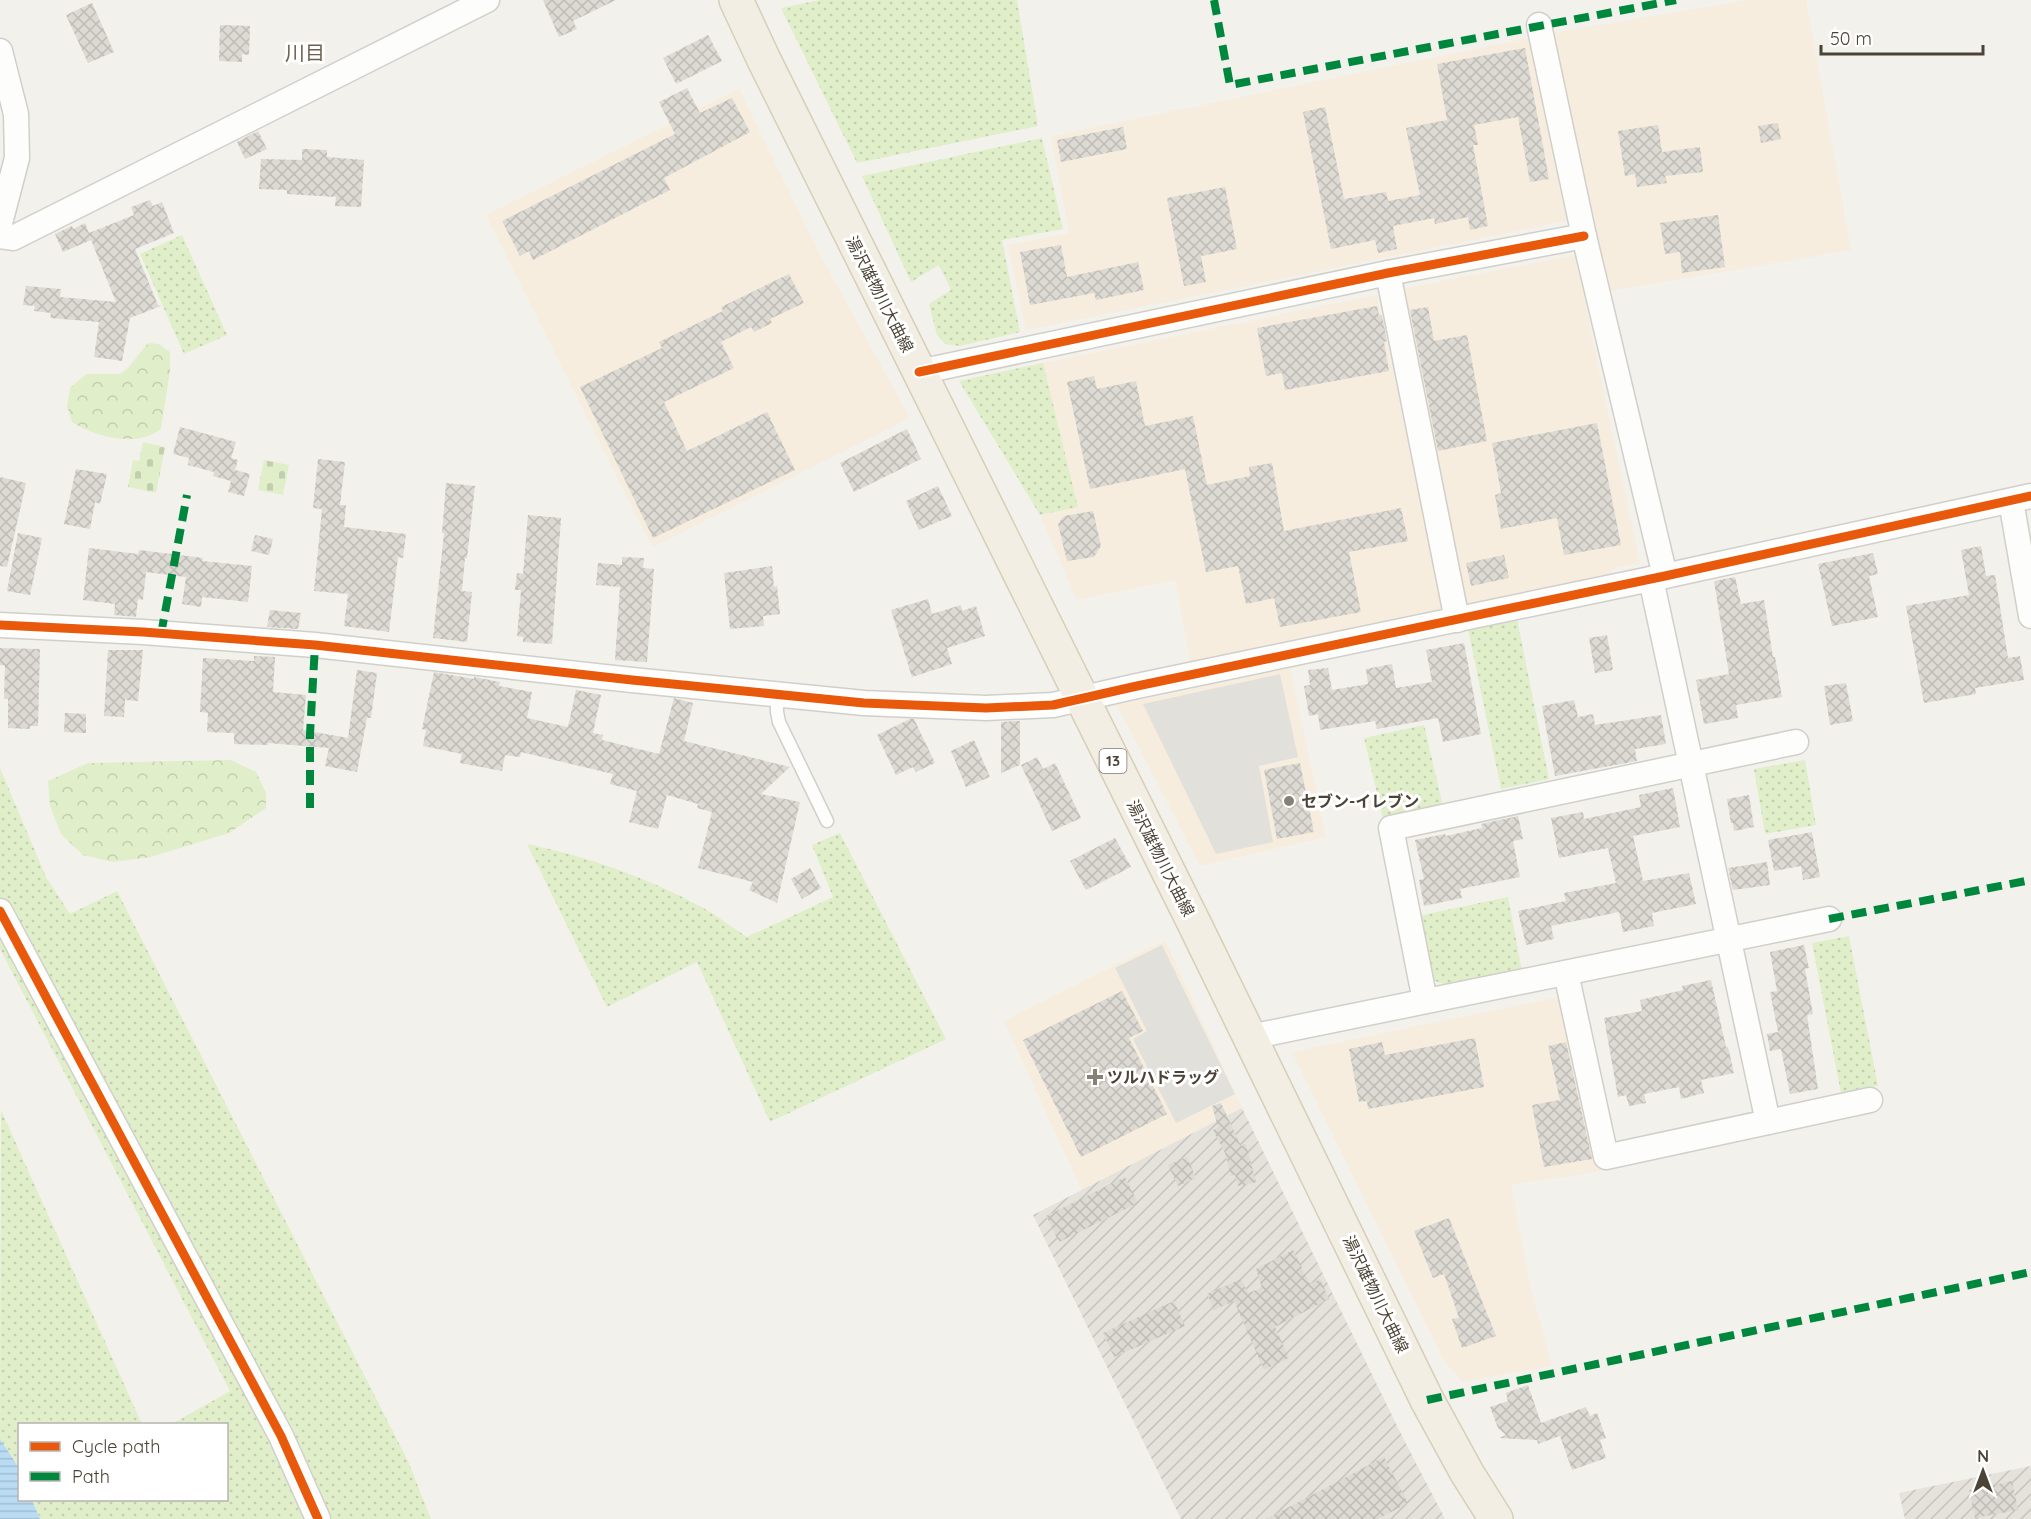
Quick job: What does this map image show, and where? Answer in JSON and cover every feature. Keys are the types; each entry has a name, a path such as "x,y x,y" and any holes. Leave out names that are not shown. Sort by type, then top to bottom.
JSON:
{"main road":[{"name":"湯沢雄物川大曲線","path":"736,0 1250,1037 1427,1400 1467,1473 1496,1519"}],"street":[{"path":"0,236 13,238 487,0"},
{"path":"1539,25 1658,578 1691,764 1768,1122"},
{"path":"0,51 6,99 16,114 17,158 0,223"},
{"path":"920,372 1388,273 1584,236"},
{"path":"1388,273 1457,620"},
{"path":"0,625 143,632 315,645 864,703 986,708 1053,705 2021,499 2031,616"},
{"path":"1425,1001 1391,828 1796,742"},
{"path":"0,911 275,1426 318,1519"},
{"path":"1250,1037 1829,919"},
{"path":"1566,973 1606,1157 1870,1100"}],"lane":[{"path":"777,694 779,722 826,821"}],"shaded area":[{"path":"1750,0 1806,0 1851,250 1610,291 1553,33"},
{"path":"1529,38 1567,221 1026,330 1008,245 1069,233 1051,136"},
{"path":"739,89 818,251 910,418 652,547 486,215"},
{"path":"1575,255 1640,564 1616,567 1599,582 1468,607 1401,289"},
{"path":"1377,295 1444,614 1192,668 1175,580 1077,600 1040,515 1078,507 1043,363"},
{"path":"1290,668 1326,837 1200,866 1117,705"},
{"path":"1280,674 1298,757 1259,766 1273,842 1216,854 1143,704"},
{"path":"1165,940 1242,1108 1082,1191 1004,1021"},
{"path":"1162,945 1235,1094 1176,1123 1133,1039 1147,1031 1115,968"},
{"path":"1559,997 1565,999 1601,1171 1511,1185 1530,1285 1552,1366 1462,1382 1443,1359 1292,1052"},
{"path":"1242,1108 1445,1519 1181,1519 1033,1215"},
{"path":"2031,1466 2031,1519 1905,1519 1899,1493"}],"green space":[{"path":"820,0 1017,0 1038,126 857,163 781,8"},
{"path":"1042,138 1063,229 1002,240 1020,332 960,346 945,344 937,335 929,304 951,290 939,265 911,282 862,176"},
{"path":"182,235 227,335 184,354 140,254"},
{"path":"148,343 159,344 170,352 170,371 161,429 141,438 116,438 92,432 72,422 67,406 70,388 86,374 120,374 128,368"},
{"path":"1043,363 1078,507 1040,515 959,381"},
{"path":"143,442 165,447 156,493 128,487 133,460 139,461"},
{"path":"264,460 289,465 283,495 258,490"},
{"path":"1517,619 1549,779 1501,789 1468,629"},
{"path":"1424,725 1443,806 1383,819 1364,738"},
{"path":"231,760 256,772 266,793 266,808 229,833 151,857 113,862 83,855 61,834 50,806 48,781 88,763"},
{"path":"1805,760 1816,825 1765,834 1754,769"},
{"path":"0,768 46,877 70,914 117,891 408,1461 431,1519 40,1519 32,1501 228,1501 228,1423 174,1423 230,1391 0,949"},
{"path":"840,833 946,1039 770,1122 697,962 607,1007 527,844 573,855 640,878 705,909 747,937 833,897 812,845"},
{"path":"1508,897 1522,971 1447,985 1432,980 1418,916"},
{"path":"1849,936 1878,1086 1841,1093 1812,943"},
{"path":"1,1110 142,1423 18,1423 18,1466 0,1439"}],"water":[{"path":"0,1439 18,1466 18,1501 32,1501 40,1519 0,1519"}],"building":[{"path":"543,0 616,0 573,21 577,29 559,37"},
{"path":"92,3 114,52 88,63 66,15"},
{"path":"220,25 250,26 249,55 242,54 242,62 219,61"},
{"path":"708,35 722,61 676,84 663,58"},
{"path":"1525,48 1549,179 1530,182 1518,117 1474,125 1478,145 1473,145 1488,226 1470,230 1468,217 1435,224 1434,218 1393,226 1397,249 1378,253 1375,240 1331,249 1303,112 1325,107 1344,199 1386,192 1388,201 1420,195 1406,128 1447,120 1437,64"},
{"path":"687,88 700,113 732,98 750,132 664,178 670,190 533,260 529,251 520,256 502,221 675,134 659,102"},
{"path":"1778,123 1781,139 1761,143 1758,126"},
{"path":"1658,125 1662,152 1700,147 1703,172 1665,176 1667,183 1637,187 1635,174 1625,176 1618,131"},
{"path":"1123,127 1127,149 1061,162 1057,140"},
{"path":"258,131 267,149 245,159 237,142"},
{"path":"302,149 327,150 327,157 364,160 361,207 335,206 336,197 287,194 287,190 259,189 261,159 302,160"},
{"path":"1225,187 1237,249 1201,256 1206,282 1184,286 1167,198"},
{"path":"150,200 153,206 162,202 174,233 135,249 158,305 161,306 130,318 122,361 94,357 99,322 50,318 51,313 34,311 35,306 23,305 26,286 61,289 60,297 116,302 91,240 63,252 55,234 85,223 89,233 134,215 131,207"},
{"path":"1718,215 1725,267 1682,273 1680,252 1665,254 1660,223"},
{"path":"1061,245 1067,277 1138,262 1144,290 1096,300 1094,293 1030,305 1020,252"},
{"path":"789,274 804,303 770,319 772,323 754,332 751,327 721,342 734,368 664,402 687,451 767,412 795,470 653,538 580,387 662,348 659,342 723,311 721,307"},
{"path":"1377,306 1379,315 1382,315 1387,341 1384,342 1389,371 1285,390 1282,373 1266,376 1257,328"},
{"path":"1428,307 1434,341 1467,335 1487,441 1438,451 1410,310"},
{"path":"1094,376 1097,389 1136,381 1145,426 1193,416 1207,485 1250,476 1249,467 1272,463 1284,531 1401,508 1408,541 1349,552 1361,612 1280,627 1274,598 1246,604 1238,566 1206,572 1185,469 1090,489 1067,382"},
{"path":"1597,423 1621,545 1564,555 1557,518 1501,529 1495,495 1501,493 1492,443"},
{"path":"180,427 236,442 231,458 238,460 235,470 250,474 244,496 228,492 231,481 213,476 214,472 188,465 189,458 173,454"},
{"path":"907,429 921,459 854,492 840,463"},
{"path":"318,459 345,462 340,505 346,505 344,527 406,534 403,558 398,557 389,632 344,626 348,594 314,591 322,509 313,508"},
{"path":"76,469 107,474 100,504 95,502 90,529 64,524"},
{"path":"0,477 26,483 7,567 0,566"},
{"path":"446,483 475,486 462,591 472,592 467,642 433,638 444,533 442,533"},
{"path":"938,486 952,516 919,530 906,501"},
{"path":"1093,511 1101,546 1094,557 1067,561 1058,524 1064,516"},
{"path":"528,515 561,518 552,644 523,642 523,637 517,636 521,590 515,590 517,573 523,574"},
{"path":"18,533 42,538 30,595 7,591"},
{"path":"255,535 273,539 269,555 251,551"},
{"path":"1981,546 1986,576 1995,575 2008,658 2020,656 2024,680 1975,688 1976,694 1924,703 1906,606 1969,595 1961,550"},
{"path":"89,548 138,554 139,550 203,558 202,561 252,566 248,602 202,597 201,607 182,604 186,577 146,572 143,600 138,599 136,617 114,615 115,604 83,600"},
{"path":"1873,553 1878,574 1869,576 1878,617 1832,626 1818,564"},
{"path":"1504,555 1509,578 1471,586 1466,563"},
{"path":"622,557 644,558 643,568 654,569 647,662 615,660 620,587 596,585 598,563 622,565"},
{"path":"772,566 780,614 763,616 764,626 730,629 724,573"},
{"path":"1735,577 1741,604 1764,600 1782,697 1736,705 1738,718 1704,724 1696,680 1729,674 1714,581"},
{"path":"928,599 932,614 961,605 962,611 976,606 985,636 947,648 952,664 912,677 891,610"},
{"path":"270,610 301,613 298,629 267,627"},
{"path":"1607,635 1613,670 1595,673 1589,638"},
{"path":"1464,643 1481,734 1443,742 1438,718 1377,729 1375,721 1320,730 1318,714 1309,716 1304,686 1310,685 1308,670 1328,668 1332,690 1368,684 1366,669 1392,664 1396,688 1432,682 1426,650"},
{"path":"0,648 40,649 38,726 30,726 30,729 8,728 8,699 4,699 5,666 0,665"},
{"path":"108,650 143,650 138,701 125,700 124,717 104,716"},
{"path":"254,656 275,657 273,692 306,695 303,730 348,738 357,670 377,673 371,718 367,718 357,772 325,766 329,748 268,743 268,745 234,744 234,733 207,732 208,713 200,712 203,658 254,661"},
{"path":"434,672 500,682 499,686 532,692 527,718 568,727 576,690 601,695 593,733 603,735 602,740 659,754 674,698 693,703 684,741 790,767 761,794 800,802 777,903 749,890 753,882 698,868 712,812 697,808 698,804 667,795 658,829 629,822 637,791 610,784 613,774 521,752 520,757 505,755 502,771 460,763 462,754 423,746 426,730 422,729"},
{"path":"1846,683 1853,721 1830,725 1824,686"},
{"path":"1574,700 1578,717 1593,714 1595,725 1661,715 1666,744 1635,749 1637,761 1555,776 1542,706"},
{"path":"65,713 86,714 86,733 64,732"},
{"path":"914,719 935,763 916,772 913,767 896,775 877,735"},
{"path":"1020,721 1020,765 1001,773 1001,722"},
{"path":"974,740 990,777 966,787 951,751"},
{"path":"1037,757 1043,769 1055,763 1081,818 1052,831 1021,765"},
{"name":"セブン-イレブン","path":"1300,763 1314,832 1277,839 1264,770"},
{"path":"1673,788 1680,827 1633,836 1643,881 1689,873 1696,904 1652,913 1654,926 1623,932 1619,912 1551,926 1554,939 1526,945 1518,911 1566,901 1564,893 1616,883 1608,848 1559,858 1551,818 1583,812 1584,819 1641,807 1639,795"},
{"path":"1749,795 1754,827 1734,831 1727,799"},
{"path":"1518,816 1523,839 1513,841 1520,877 1460,889 1462,898 1424,906 1419,880 1424,879 1415,840 1482,828 1481,824"},
{"path":"1812,832 1820,877 1803,880 1801,866 1774,871 1768,840"},
{"path":"1115,838 1131,867 1086,890 1070,861"},
{"path":"1767,862 1770,885 1733,890 1728,868"},
{"path":"810,868 821,888 802,899 791,879"},
{"path":"1804,945 1809,968 1805,969 1813,1014 1807,1015 1818,1089 1790,1094 1781,1049 1770,1051 1767,1034 1778,1032 1770,992 1777,991 1770,952"},
{"path":"1711,980 1734,1073 1701,1080 1704,1093 1681,1099 1679,1087 1644,1094 1646,1103 1629,1106 1626,1095 1618,1097 1604,1018 1642,1011 1640,1000 1683,990 1682,986"},
{"name":"ツルハドラッグ","path":"1122,991 1143,1031 1129,1038 1167,1114 1081,1157 1023,1040"},
{"path":"1475,1038 1484,1087 1368,1109 1367,1101 1359,1102 1349,1049 1382,1042 1385,1055"},
{"path":"1566,1042 1592,1159 1544,1167 1532,1105 1560,1100 1548,1046"},
{"path":"1221,1103 1241,1146 1246,1144 1256,1182 1238,1186 1235,1175 1231,1176 1225,1153 1213,1130 1218,1127 1212,1106"},
{"path":"1187,1157 1196,1178 1178,1186 1168,1165"},
{"path":"1125,1177 1138,1203 1059,1242 1046,1216"},
{"path":"1449,1218 1496,1336 1462,1348 1452,1319 1459,1318 1444,1274 1433,1278 1414,1231"},
{"path":"1293,1250 1310,1284 1320,1279 1329,1299 1275,1327 1289,1358 1264,1370 1234,1301 1214,1310 1207,1294 1241,1279 1248,1293 1262,1288 1256,1269"},
{"path":"1174,1301 1185,1326 1114,1357 1103,1333"},
{"path":"1528,1385 1541,1423 1586,1407 1590,1416 1597,1413 1606,1438 1600,1440 1606,1458 1572,1470 1560,1436 1538,1444 1537,1440 1499,1438 1506,1435 1498,1428 1490,1407 1508,1401 1506,1393"},
{"path":"1384,1457 1408,1503 1378,1519 1266,1519"},
{"path":"2012,1481 2018,1510 1975,1518 1969,1490"}],"marked path":[{"path":"1214,0 1230,85 1676,0"},
{"path":"161,634 187,495"},
{"path":"310,808 310,734 315,645"},
{"path":"1829,919 2031,880"},
{"path":"1427,1400 2031,1272"}],"cycle path":[{"path":"919,372 1388,273 1584,236"},
{"path":"0,625 143,632 315,645 864,703 986,708 1053,705 2031,496"},
{"path":"0,911 281,1436 318,1519"}],"place":[{"name":"セブン-イレブン","path":"1289,801"},
{"name":"ツルハドラッグ","path":"1095,1077"}],"district":[{"name":"川目","path":"305,53"}]}
